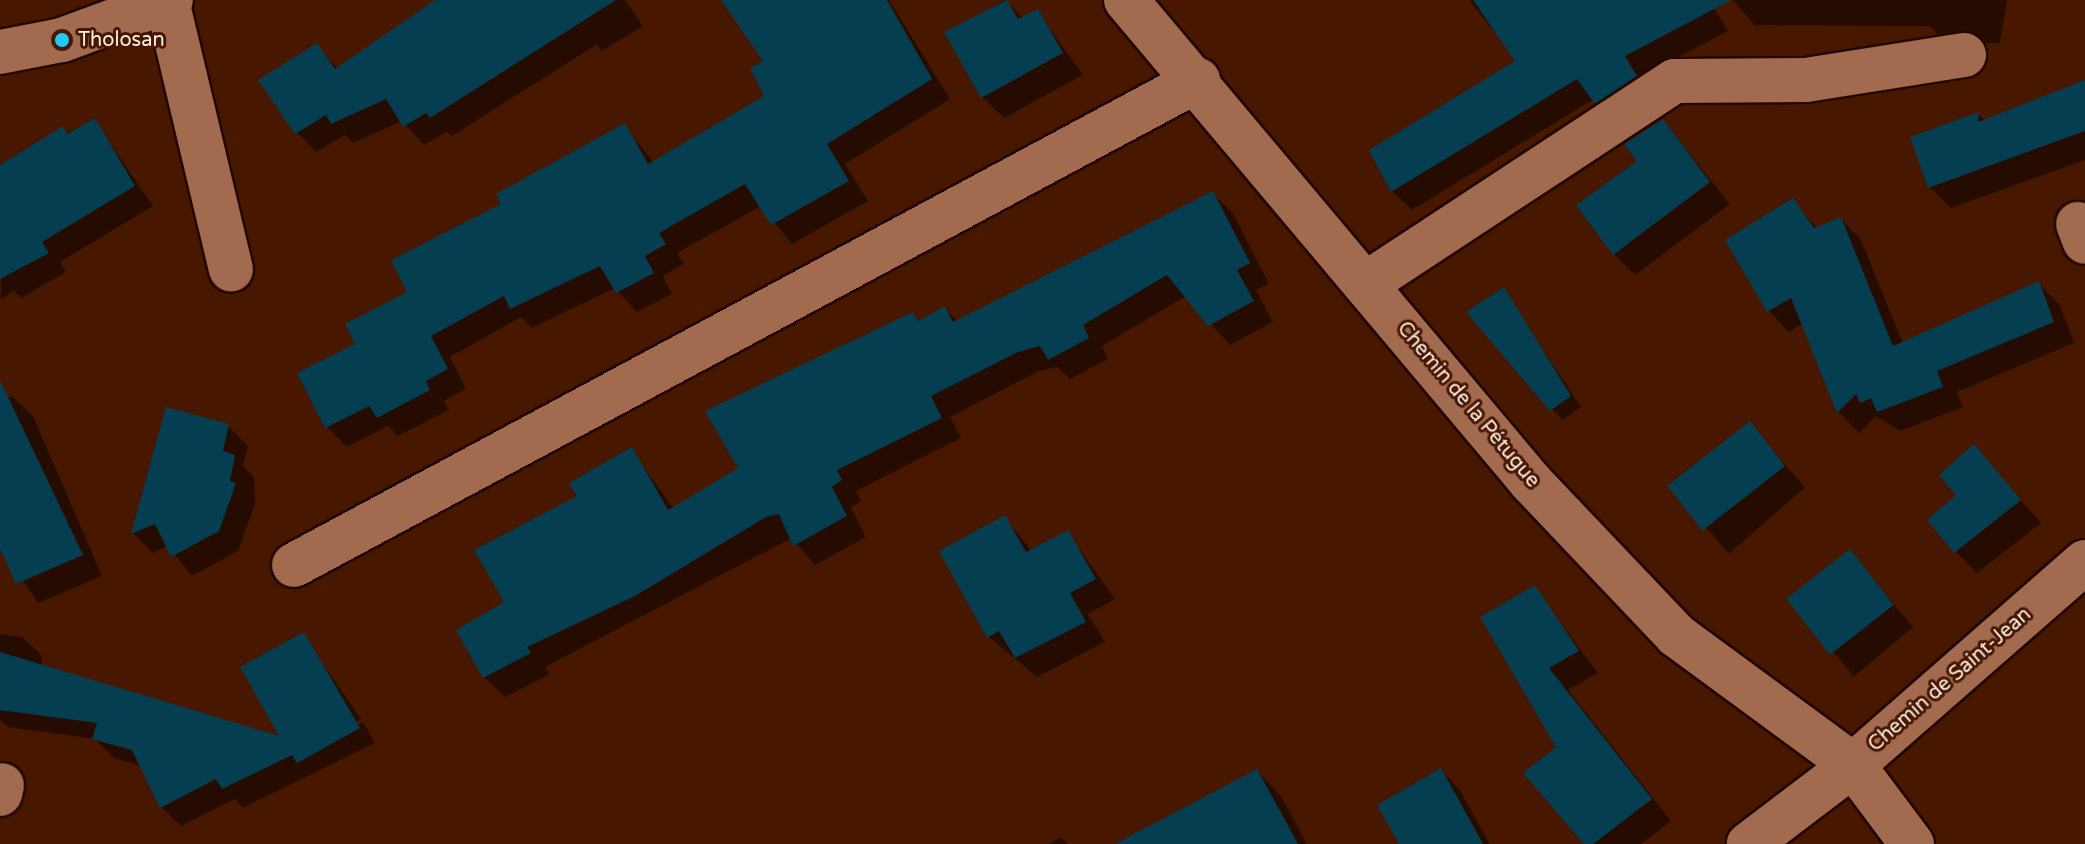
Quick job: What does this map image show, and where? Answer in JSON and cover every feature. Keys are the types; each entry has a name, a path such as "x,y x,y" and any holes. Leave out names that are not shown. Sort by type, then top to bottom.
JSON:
{"street":[{"name":"Chemin de la Pétugue","path":"1126,0 1198,80 1531,482 1676,635 1853,765"},
{"path":"0,52 62,40 169,1 231,269"},
{"path":"1367,283 1675,81 1806,80 1964,55"},
{"path":"294,565 1198,80"},
{"name":"Chemin de Saint-Jean","path":"1912,844 1853,765 2085,562"},
{"path":"1749,844 1853,765"}],"building":[{"path":"435,0 616,0 430,118 426,113 403,127 386,99 331,124 326,115 295,134 258,80 317,43 335,69"},
{"path":"721,0 887,0 932,79 827,144 849,181 771,225 745,184 659,233 666,244 645,256 654,273 616,293 600,266 510,309 504,296 431,336 448,369 426,381 430,390 377,418 369,406 325,428 297,373 355,344 345,324 407,292 391,260 501,204 496,194 625,123 648,164 764,96 750,68 763,61"},
{"path":"1007,0 1018,19 1038,9 1063,53 981,98 944,32"},
{"path":"1473,0 1731,0 1625,56 1637,76 1595,104 1577,79 1391,192 1369,150 1515,61"},
{"path":"2085,80 2085,131 1928,188 1910,137 1979,112 1978,122"},
{"path":"95,118 135,186 42,242 49,253 0,279 0,165 63,126 67,134"},
{"path":"1663,119 1710,182 1613,255 1576,205 1637,161 1624,144"},
{"path":"1213,191 1250,263 1237,270 1254,301 1208,326 1167,275 1083,325 1089,338 1048,360 1040,346 1018,352 931,396 942,418 837,470 842,480 832,487 847,516 793,546 779,514 766,517 635,596 527,647 531,653 483,678 456,630 504,602 474,550 577,496 569,483 632,447 668,510 738,468 705,411 913,312 918,321 945,306 953,322"},
{"path":"1793,198 1814,228 1841,217 1893,346 2039,281 2054,322 1937,371 1943,387 1877,412 1871,398 1860,403 1856,394 1837,413 1791,298 1767,312 1725,240"},
{"path":"1504,287 1571,396 1550,411 1466,312"},
{"path":"0,380 83,555 16,584 0,549"},
{"path":"166,407 229,424 223,451 235,455 230,481 236,483 219,531 171,557 155,524 131,534"},
{"path":"1750,421 1785,466 1702,531 1667,486"},
{"path":"1974,444 2021,500 1954,553 1927,520 1956,495 1939,475"},
{"path":"1005,515 1026,552 1068,530 1096,579 1070,593 1086,622 1015,658 999,631 987,638 939,551"},
{"path":"1850,549 1894,605 1830,655 1786,599"},
{"path":"1535,585 1579,651 1549,668 1652,799 1593,844 1584,844 1523,773 1556,747 1480,617"},
{"path":"304,632 360,728 297,763 292,755 222,789 216,779 160,808 132,750 92,739 97,723 0,710 0,652 279,736 240,667"},
{"path":"1441,768 1483,844 1399,844 1377,805"},
{"path":"1257,769 1298,844 1115,844"}],"place":[{"name":"Tholosan","path":"62,40"}]}
